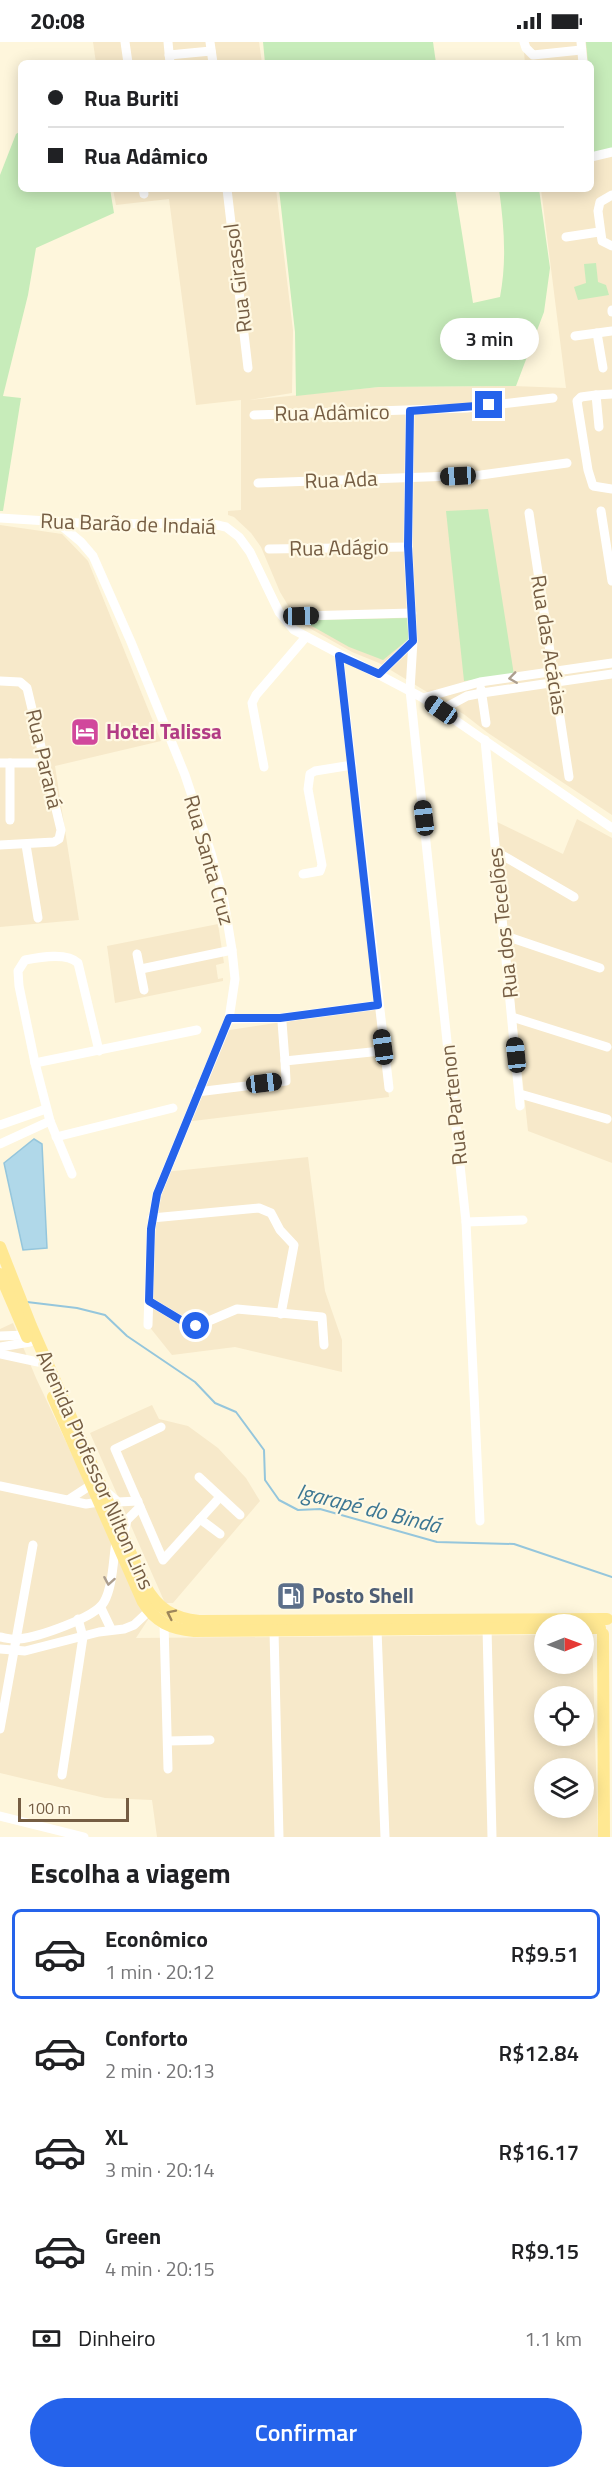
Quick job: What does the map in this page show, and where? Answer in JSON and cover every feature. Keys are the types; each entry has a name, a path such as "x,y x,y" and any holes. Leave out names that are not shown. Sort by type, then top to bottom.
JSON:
{"main road":[{"name":"Avenida Professor Nilton Lins","path":"0,1247 19,1308 104,1490 120,1539 149,1611 164,1624 194,1631 534,1628"},
{"name":"Avenida Professor Nilton Lins","path":"0,1274 13,1293"},
{"name":"Avenida Professor Nilton Lins","path":"19,1308 26,1333 99,1503 157,1605 175,1617 187,1620 607,1627"},
{"path":"604,1837 604,1681 607,1627"},
{"path":"604,1681 612,1657"}],"street":[{"path":"125,42 128,60"},
{"path":"168,42 170,59 211,46"},
{"path":"524,42 526,48 533,54 581,46"},
{"path":"594,156 612,152"},
{"name":"Rua Girassol","path":"227,192 248,368"},
{"path":"612,195 600,202 599,232 604,244 612,246"},
{"path":"566,237 599,232"},
{"path":"575,336 612,331"},
{"path":"597,333 603,368"},
{"path":"612,394 580,397 577,401 584,449 593,486 612,489"},
{"path":"596,395 599,427"},
{"name":"Rua Adâmico","path":"254,415 467,408 553,398"},
{"name":"Rua Partenon","path":"410,411 411,478 408,546 413,641 410,690 466,1222 480,1521"},
{"name":"Rua Ada","path":"258,483 482,475 567,463"},
{"path":"601,511 612,580"},
{"name":"Rua das Acácias","path":"529,513 569,777"},
{"name":"Rua Barão de Indaiá","path":"0,518 57,522 208,523 226,527 239,537 250,552 285,622 305,638 423,698 612,828"},
{"name":"Rua Santa Cruz","path":"57,522 81,542 93,556 131,642 184,776 211,853 224,901 232,950 235,980 229,1018 165,1172 152,1218 148,1325"},
{"name":"Rua Adágio","path":"269,549 408,546"},
{"path":"301,616 412,613"},
{"path":"264,767 252,703 256,695 305,638"},
{"path":"379,674 413,641"},
{"path":"339,656 389,1088"},
{"path":"423,698 480,682 612,663"},
{"path":"441,710 467,696 612,674"},
{"name":"Rua Paraná","path":"0,681 20,682 27,688 43,763 61,830 58,839 54,842 26,845"},
{"path":"480,682 486,723"},
{"name":"Rua dos Tecelões","path":"485,740 520,1106"},
{"path":"10,820 5,763 43,763"},
{"path":"303,874 321,868 308,789 310,774 315,771 352,765"},
{"path":"0,845 26,845 38,918"},
{"path":"495,851 573,897"},
{"path":"503,935 600,968"},
{"path":"141,969 232,950"},
{"path":"137,954 144,990"},
{"path":"72,1174 46,1109 35,1063 19,987 18,970 26,960 40,957 71,958 78,963 99,1051"},
{"path":"229,1018 280,1018 378,1005"},
{"path":"512,1017 607,1047"},
{"path":"197,1092 286,1081 282,1022"},
{"path":"35,1063 198,1029"},
{"path":"285,1060 381,1051"},
{"path":"520,1094 607,1119"},
{"path":"56,1137 174,1107"},
{"path":"0,1125 46,1109"},
{"path":"2,1143 50,1121"},
{"path":"2,1143 11,1122"},
{"path":"152,1218 259,1208 271,1213 280,1230 294,1245 281,1314"},
{"path":"466,1222 523,1220"},
{"path":"149,1301 184,1322 196,1326 237,1309 322,1317 324,1345"},
{"path":"0,1336 26,1333"},
{"path":"0,1347 26,1333"},
{"path":"0,1354 38,1362"},
{"path":"161,1426 115,1449 163,1560 220,1497"},
{"path":"199,1477 240,1515"},
{"path":"68,1500 91,1485"},
{"path":"0,1486 86,1504 99,1503"},
{"path":"104,1490 118,1502 127,1520"},
{"path":"118,1502 139,1504"},
{"path":"0,1637 15,1640 52,1629 100,1608 106,1599 120,1539 127,1520 139,1504"},
{"path":"200,1519 220,1534"},
{"path":"0,1729 33,1545"},
{"path":"100,1608 111,1629"},
{"path":"0,1649 25,1651 134,1625 149,1611"},
{"path":"62,1775 83,1637 78,1619"},
{"path":"164,1624 168,1769"},
{"path":"488,1628 492,1837"},
{"path":"52,1629 57,1643"},
{"path":"377,1630 385,1837"},
{"path":"274,1631 279,1837"},
{"path":"168,1741 210,1740"},
{"path":"0,1816 84,1837"},
{"path":"38,1837 40,1826"}],"shaded area":[{"path":"93,42 259,42 262,60 96,60"},
{"path":"523,42 612,42 612,815 488,733 465,715 379,663 352,652 304,625 295,617 280,592 261,547 251,533 234,517 228,515 228,511 241,510 241,400 196,405 169,199 116,205 114,192 276,192 293,330 292,393 249,400 379,387 566,388 541,192 594,192 594,60 525,60"},
{"path":"0,525 62,534 88,561 161,741 55,766 79,920 0,927"},
{"path":"577,819 612,838 612,1163 528,1131 495,821 563,854"},
{"path":"218,924 224,963 216,965 218,979 223,978 223,981 115,1003 107,946"},
{"path":"377,1008 389,1097 185,1122 223,1031"},
{"path":"308,1157 325,1291 342,1340 342,1372 235,1347 172,1355 148,1325 152,1218 165,1172"},
{"path":"13,1323 36,1378 149,1618 136,1638 534,1635 534,1674 593,1674 594,1686 534,1686 534,1746 594,1746 594,1702 598,1837 157,1837 152,1800 105,1798 0,1773 0,1329"},
{"path":"152,1405 159,1419 188,1426 218,1448 246,1478 260,1501 173,1603 165,1603 90,1433"}],"green space":[{"path":"263,42 433,42 436,60 265,60"},
{"path":"586,42 612,42 612,148 594,152 594,60 588,60"},
{"path":"18,133 18,192 110,192 114,213 36,248 28,295 3,396 21,398 3,511 0,511 0,175"},
{"path":"279,192 455,192 473,303 500,297 504,270 504,243 499,192 539,192 550,268 544,312 516,386 379,387 296,396 295,332"},
{"path":"596,263 598,282 606,285 609,295 578,300 574,287 586,283 584,264"},
{"path":"488,509 514,675 464,681 446,511"},
{"path":"408,618 410,638 383,660 349,647 310,625 313,620"}],"water":[{"path":"34,1139 42,1144 47,1248 23,1250 4,1163"}],"waterway":[{"name":"Igarapé do Bindá","path":"27,1302 77,1308 105,1315 127,1336 195,1382 215,1403 236,1412 264,1450 265,1480 279,1500 298,1510 320,1509 437,1542 514,1544 612,1577"}],"place":[{"name":"Hotel Talissa","path":"85,732"},
{"name":"Posto Shell","path":"291,1596"}],"route":[{"path":"196,1326 184,1322 149,1301 151,1229 157,1194 229,1018 280,1018 378,1005 339,656 379,674 413,641 408,546 411,478 410,411 489,405"}]}
